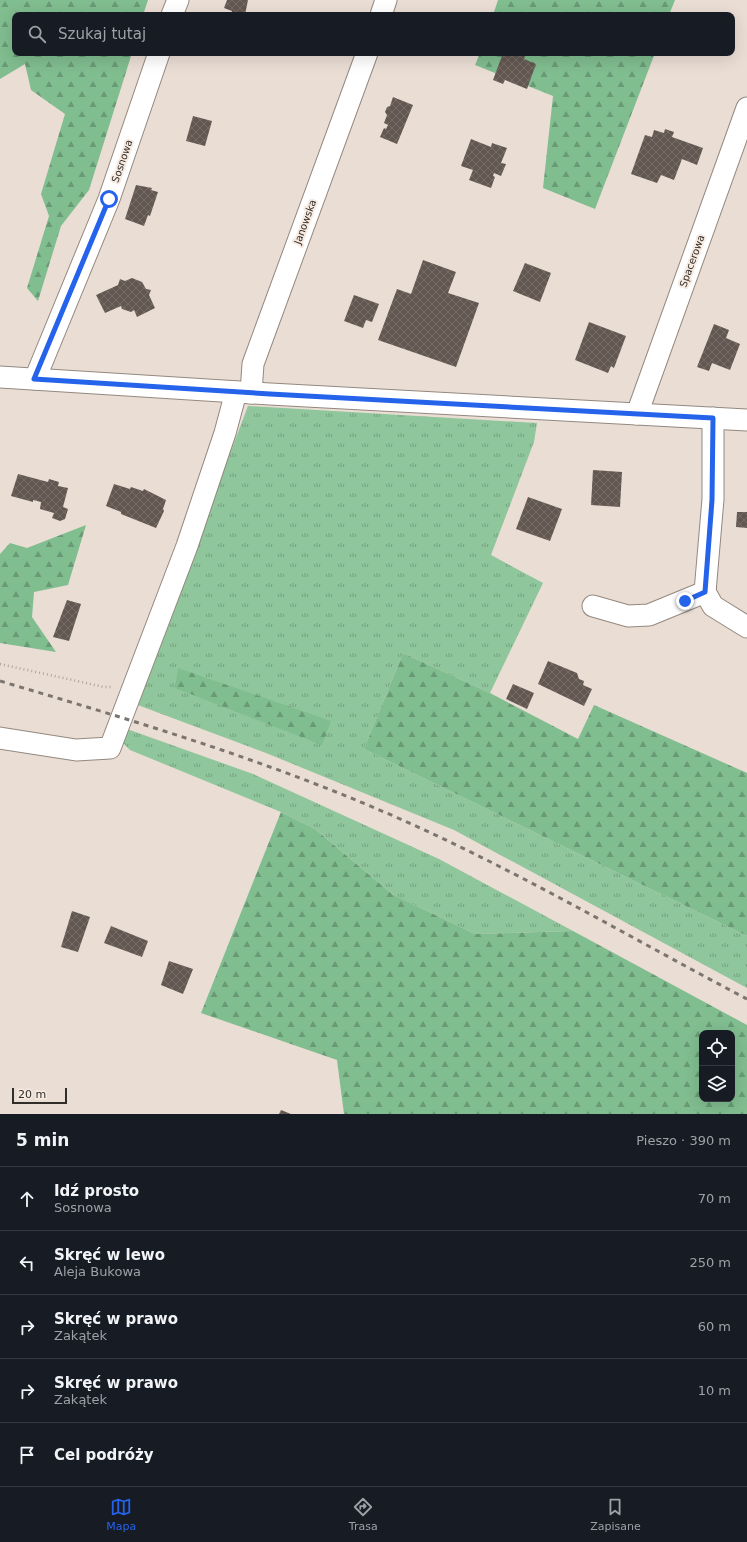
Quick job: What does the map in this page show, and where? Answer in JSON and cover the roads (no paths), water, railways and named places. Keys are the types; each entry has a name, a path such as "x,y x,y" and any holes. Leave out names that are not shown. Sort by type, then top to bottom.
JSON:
{"street":[{"path":"173,12 178,0"},
{"path":"382,12 386,0"},
{"name":"Sosnowa","path":"34,379 109,199 158,56"},
{"name":"Janowska","path":"0,738 76,750 110,748 200,508 225,433 244,392 366,56"},
{"name":"Spacerowa","path":"637,414 747,108"},
{"path":"0,377 747,420"},
{"path":"713,418 712,500 705,592 713,606 747,627"},
{"path":"593,606 628,616 649,615 705,592"}],"railway":[{"path":"0,681 201,743 349,797 443,838 531,882 747,999"}]}
